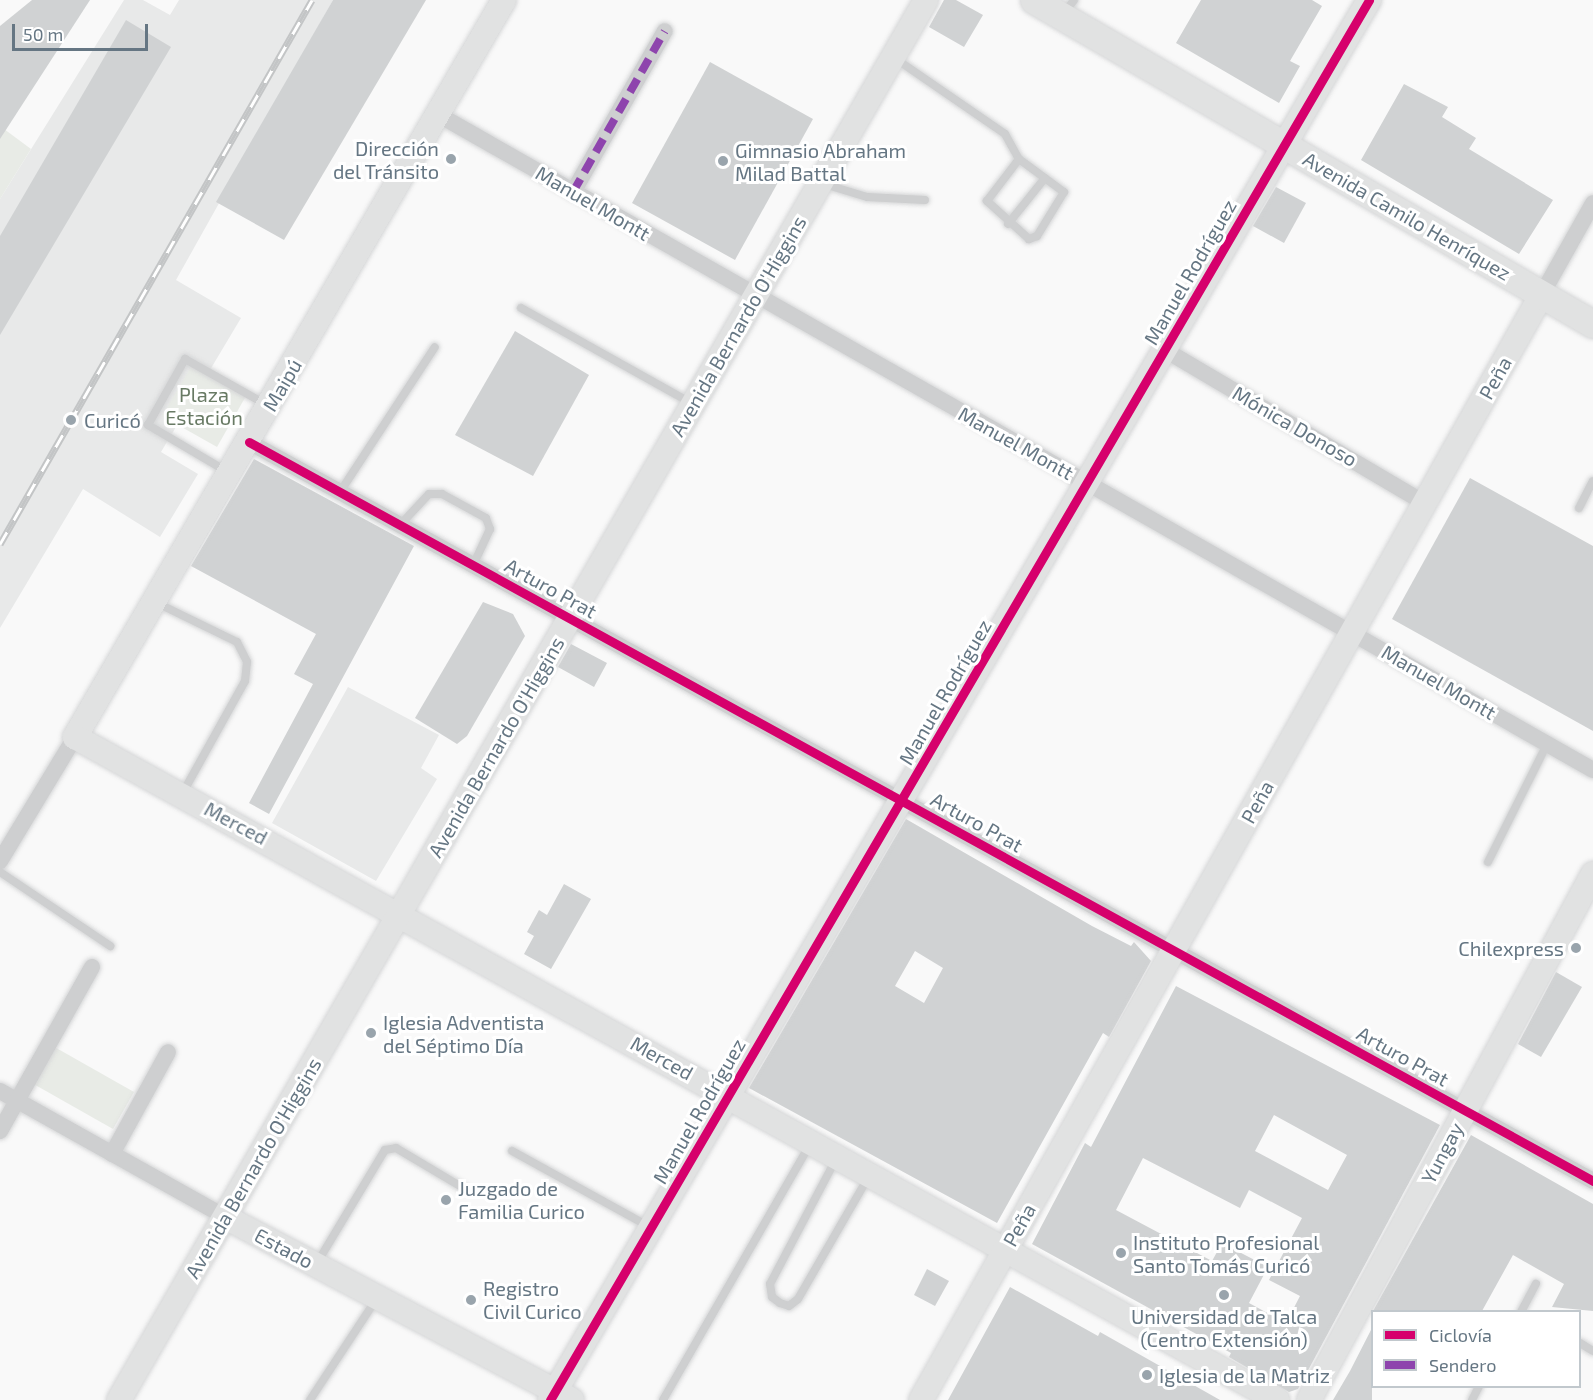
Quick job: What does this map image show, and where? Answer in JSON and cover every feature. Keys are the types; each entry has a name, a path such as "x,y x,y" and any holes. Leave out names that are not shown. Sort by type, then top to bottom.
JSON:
{"main road":[{"name":"Avenida Camilo Henríquez","path":"1034,0 1068,8 1285,146 1593,324"}],"street":[{"name":"Maipú","path":"0,861 157,602 504,0"},
{"name":"Avenida Bernardo O'Higgins","path":"119,1400 926,0"},
{"name":"Manuel Rodríguez","path":"559,1397 651,1228 1369,0"},
{"path":"573,192 664,31"},
{"name":"Manuel Montt","path":"439,115 755,297 1593,770"},
{"name":"Peña","path":"921,1400 1593,203"},
{"name":"Mónica Donoso","path":"1165,350 1425,502"},
{"name":"Arturo Prat","path":"249,442 1593,1182"},
{"name":"Merced","path":"75,737 400,912 1277,1400"},
{"name":"Yungay","path":"1309,1400 1593,874"},
{"path":"0,1131 92,967"},
{"path":"112,1154 168,1052"},
{"name":"Estado","path":"0,1091 225,1217 559,1397"}],"lane":[{"path":"893,57 1005,134 1019,159 1045,178 1065,197 1037,236 1029,239 1008,224 987,201 1019,159"},
{"path":"1008,224 1045,178"},
{"path":"820,183 867,197 925,200"},
{"path":"521,308 693,404"},
{"path":"340,492 435,347"},
{"path":"231,473 148,425 185,359 270,406"},
{"path":"1579,508 1593,481"},
{"path":"400,525 429,494 441,494 486,518 490,529 473,565"},
{"path":"157,602 237,642 247,662 245,681 182,794"},
{"path":"1488,862 1547,744"},
{"path":"0,872 110,946"},
{"path":"663,1400 812,1141"},
{"path":"316,1265 385,1150 396,1148 465,1189"},
{"path":"512,1151 651,1228"},
{"path":"838,1155 770,1284 772,1297 780,1304 789,1306 798,1299 870,1174"},
{"path":"1522,1310 1536,1284"},
{"path":"310,1400 377,1297"}],"shaded area":[{"path":"124,0 143,0 170,15 179,0 333,0 176,280 241,318 161,452 198,474 160,537 83,489 0,628 0,199"},
{"path":"348,687 439,735 421,768 437,779 376,881 272,823"}],"green space":[{"path":"0,126 31,149 0,199"},
{"name":"Plaza Estación","path":"192,365 246,396 217,447 162,416"},
{"path":"51,1045 134,1092 113,1129 30,1082"}],"building":[{"path":"32,0 90,0 0,139 0,26"},
{"path":"333,0 426,0 284,240 216,202"},
{"path":"944,0 956,0 983,15 964,47 929,27"},
{"path":"1201,0 1312,0 1322,6 1290,61 1300,66 1279,103 1176,43"},
{"path":"126,20 171,47 0,335 0,236"},
{"name":"Gimnasio Abraham Milad Battal","path":"710,62 813,119 735,260 632,203"},
{"path":"1404,84 1448,107 1442,117 1476,138 1469,149 1553,200 1519,254 1361,160"},
{"path":"1276,187 1306,203 1284,243 1253,226"},
{"path":"515,331 589,375 533,476 455,435"},
{"path":"254,459 414,546 269,814 249,803 313,684 294,674 316,634 191,566"},
{"path":"1470,478 1593,546 1593,731 1392,619"},
{"path":"483,602 513,614 525,636 467,736 457,744 415,718"},
{"path":"571,644 607,663 594,687 558,667"},
{"path":"906,819 1092,926 1131,946 1134,942 1151,961 1109,1037 1103,1033 997,1223 749,1088","holes":["915,951 943,968 924,1003 895,986"]},
{"path":"564,884 591,899 551,969 524,954 534,936 527,932 539,910 547,915"},
{"path":"1556,972 1582,987 1541,1057 1518,1044"},
{"path":"1176,986 1440,1125 1298,1389 1289,1392 1229,1357 1231,1353 1032,1244 1085,1143 1091,1147","holes":["1274,1115 1347,1155 1328,1190 1255,1151","1143,1158 1240,1208 1249,1190 1302,1218 1269,1280 1300,1296 1286,1323 1249,1303 1268,1267 1222,1243 1212,1261 1116,1210"]},
{"path":"1471,1135 1593,1204 1593,1311 1552,1307 1564,1284 1513,1255 1483,1310 1374,1310"},
{"path":"927,1269 949,1281 935,1306 914,1295"},
{"path":"1010,1287 1098,1336 1100,1332 1220,1400 948,1400"},
{"path":"1371,1330 1372,1400 1333,1400"}],"railway":[{"path":"0,544 312,0"}],"marked path":[{"path":"573,192 665,31"}],"cycle path":[{"path":"550,1400 1369,0"},
{"path":"249,442 1593,1181"}],"place":[{"name":"Dirección del Tránsito","path":"451,159"},
{"name":"Gimnasio Abraham Milad Battal","path":"723,161"},
{"name":"Curicó","path":"71,420"},
{"name":"Chilexpress","path":"1576,948"},
{"name":"Iglesia Adventista del Séptimo Día","path":"371,1033"},
{"name":"Juzgado de Familia Curico","path":"446,1200"},
{"name":"Instituto Profesional Santo Tomás Curicó","path":"1121,1253"},
{"name":"Universidad de Talca (Centro Extensión)","path":"1224,1295"},
{"name":"Registro Civil Curico","path":"471,1300"},
{"name":"Iglesia de la Matriz","path":"1147,1375"}]}
